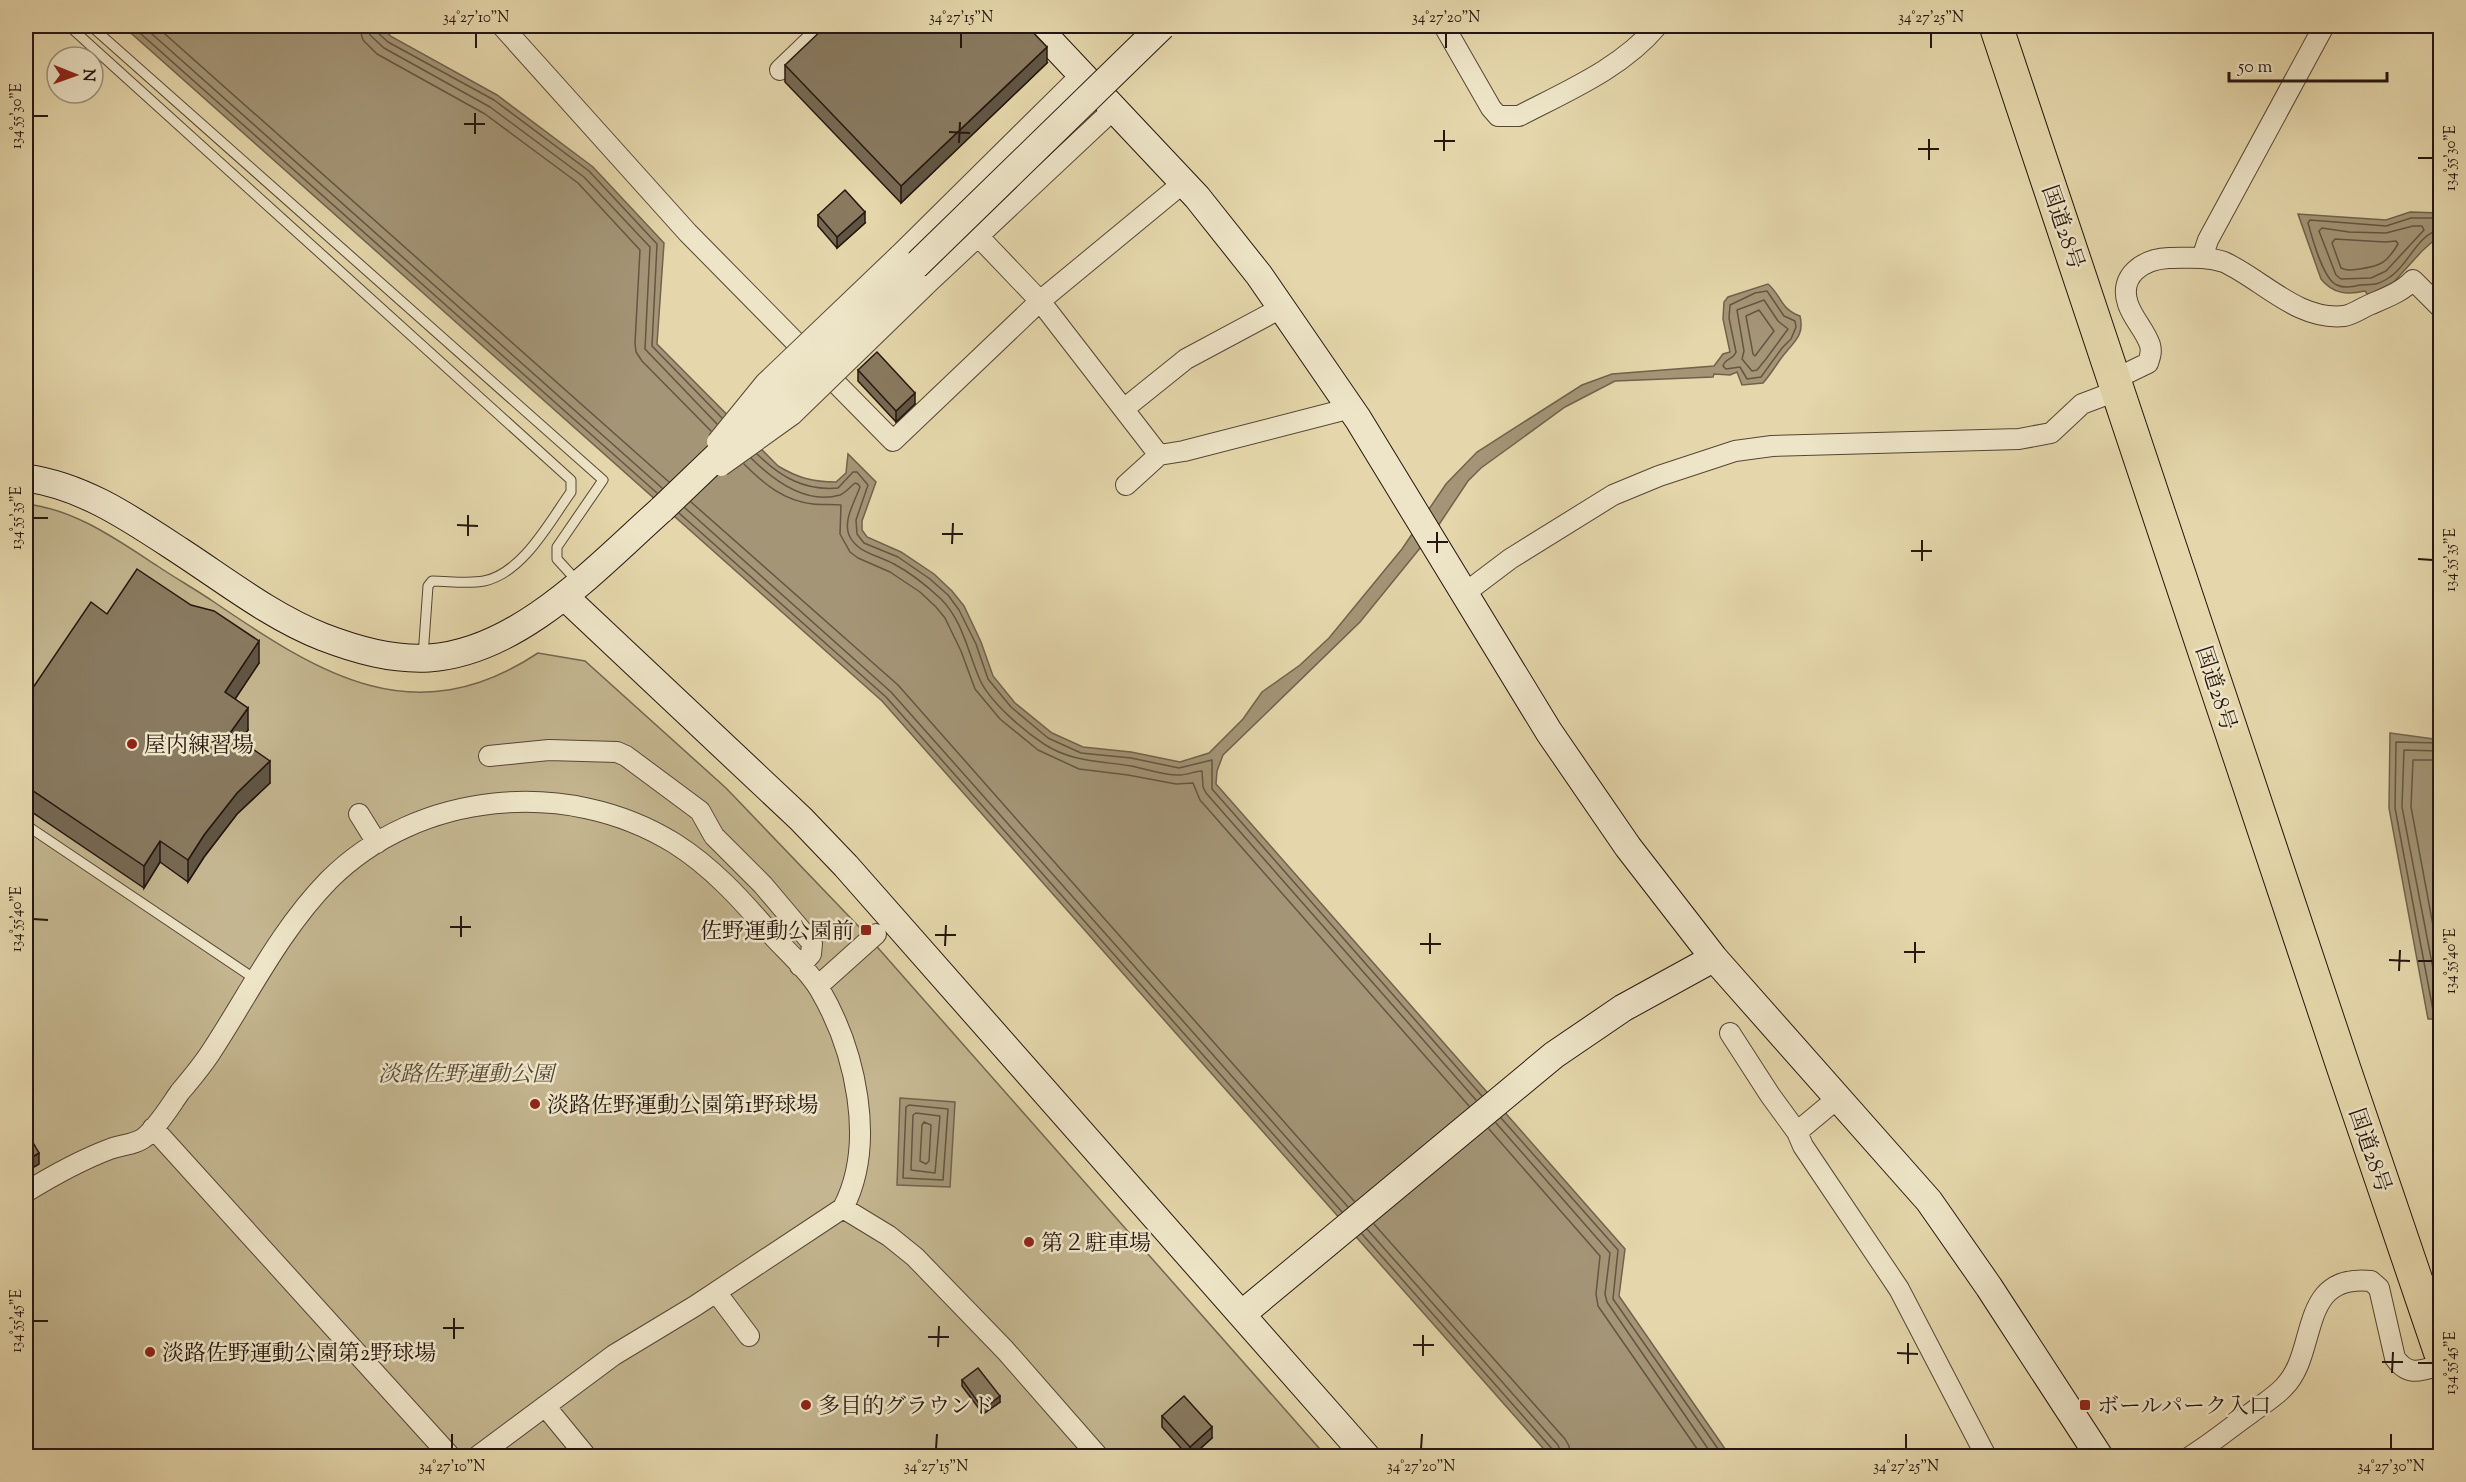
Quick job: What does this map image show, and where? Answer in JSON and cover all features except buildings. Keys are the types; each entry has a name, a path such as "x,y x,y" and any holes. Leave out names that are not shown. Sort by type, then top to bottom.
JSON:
{"highway":[{"name":"国道28号","path":"1996,26 2440,1351"}],"street":[{"path":"502,26 688,232 893,441 1040,301 1184,183"},
{"path":"780,70 825,26"},
{"path":"1036,26 1184,183 1283,307 1351,408 1549,732 1644,869 1714,958 1929,1201 1951,1230 2099,1456"},
{"path":"26,478 58,484 108,506 268,608 321,636 382,656 423,658 456,654 491,642 571,589 662,509 1162,26"},
{"path":"1444,26 1491,108 1498,116 1509,117 1519,116 1628,55 1657,26"},
{"path":"2202,258 2208,240 2324,26"},
{"path":"662,509 765,383 899,255 1082,74"},
{"path":"662,509 792,415 1115,108"},
{"path":"978,236 1040,301 1125,408 1159,455"},
{"path":"1465,593 1510,560 1613,495 1659,476 1735,451 1755,447 2019,439 2051,433 2082,404 2148,363 2151,354 2147,338 2128,303 2126,287 2136,268 2151,260 2211,258 2232,266 2297,307 2317,315 2346,316 2388,297 2413,280 2440,307"},
{"path":"1125,408 1186,359 1283,307"},
{"path":"1126,485 1159,455 1184,452 1351,408"},
{"path":"571,589 838,858 1366,1456"},
{"path":"489,756 549,750 617,752 626,756 700,811 714,836 763,885 812,943 811,954 800,966"},
{"path":"26,1192 110,1149 144,1139 210,1053 255,978 317,893 347,864 377,843 424,819 455,808 491,802 547,803 589,808 655,832 711,870 728,885 818,986 843,1037 851,1060 858,1094 858,1150 851,1192 843,1208 716,1292 614,1355 478,1456"},
{"path":"359,814 377,843"},
{"path":"818,986 876,934"},
{"path":"1242,1314 1554,1055 1602,1021 1714,958"},
{"path":"1730,1033 1899,1289 1986,1456"},
{"path":"1797,1132 1839,1097"},
{"path":"153,1128 450,1456"},
{"path":"843,1208 889,1236 915,1257 1005,1350 1098,1456"},
{"path":"2191,1456 2285,1387 2297,1365 2317,1306 2331,1289 2347,1280 2371,1281 2379,1288 2395,1359 2401,1367 2410,1371 2440,1365"},
{"path":"716,1292 749,1336"},
{"path":"545,1406 586,1456"}],"lane":[{"path":"69,26 571,480 572,492 527,554 500,574 484,581 432,581 428,586 423,658"},
{"path":"92,26 603,480 557,547 557,559 571,589"},
{"path":"26,825 255,978"},
{"path":"185,932 192,922"},
{"path":"227,960 233,950"}],"green space":[{"name":"淡路佐野運動公園","path":"26,504 61,512 94,527 126,545 292,652 330,671 369,685 409,692 450,690 493,677 538,653 585,661 726,788 864,932 1326,1456 26,1456"}],"water":[{"path":"123,26 379,26 392,37 497,95 593,167 664,243 657,344 778,466 806,479 836,482 846,473 848,454 876,482 862,521 862,530 867,537 901,552 934,574 952,591 964,606 981,642 993,676 1015,703 1052,733 1083,747 1131,752 1180,762 1209,753 1243,719 1262,692 1300,665 1329,638 1402,549 1446,484 1477,452 1582,385 1612,374 1714,366 1723,354 1730,352 1723,319 1724,302 1728,297 1768,284 1789,310 1800,316 1801,327 1797,339 1763,383 1742,385 1737,372 1730,375 1714,374 1713,377 1615,381 1565,407 1481,468 1468,481 1438,526 1360,622 1223,755 1217,771 1216,784 1625,1249 1619,1296 1730,1456 1550,1456 882,701"},
{"path":"2410,212 2440,213 2440,235 2393,283 2368,295 2365,291 2346,293 2335,290 2321,279 2298,214 2386,220"},
{"path":"2390,733 2434,739 2440,736 2440,1019 2428,1019 2389,808"},
{"path":"900,1098 955,1102 950,1187 897,1185"}],"place":[{"name":"屋内練習場","path":"132,744"},
{"name":"佐野運動公園前","path":"866,930"},
{"name":"淡路佐野運動公園第1野球場","path":"535,1104"},
{"name":"第２駐車場","path":"1029,1242"},
{"name":"淡路佐野運動公園第2野球場","path":"150,1352"},
{"name":"多目的グラウンド","path":"806,1405"},
{"name":"ボールパーク入口","path":"2085,1405"}]}
